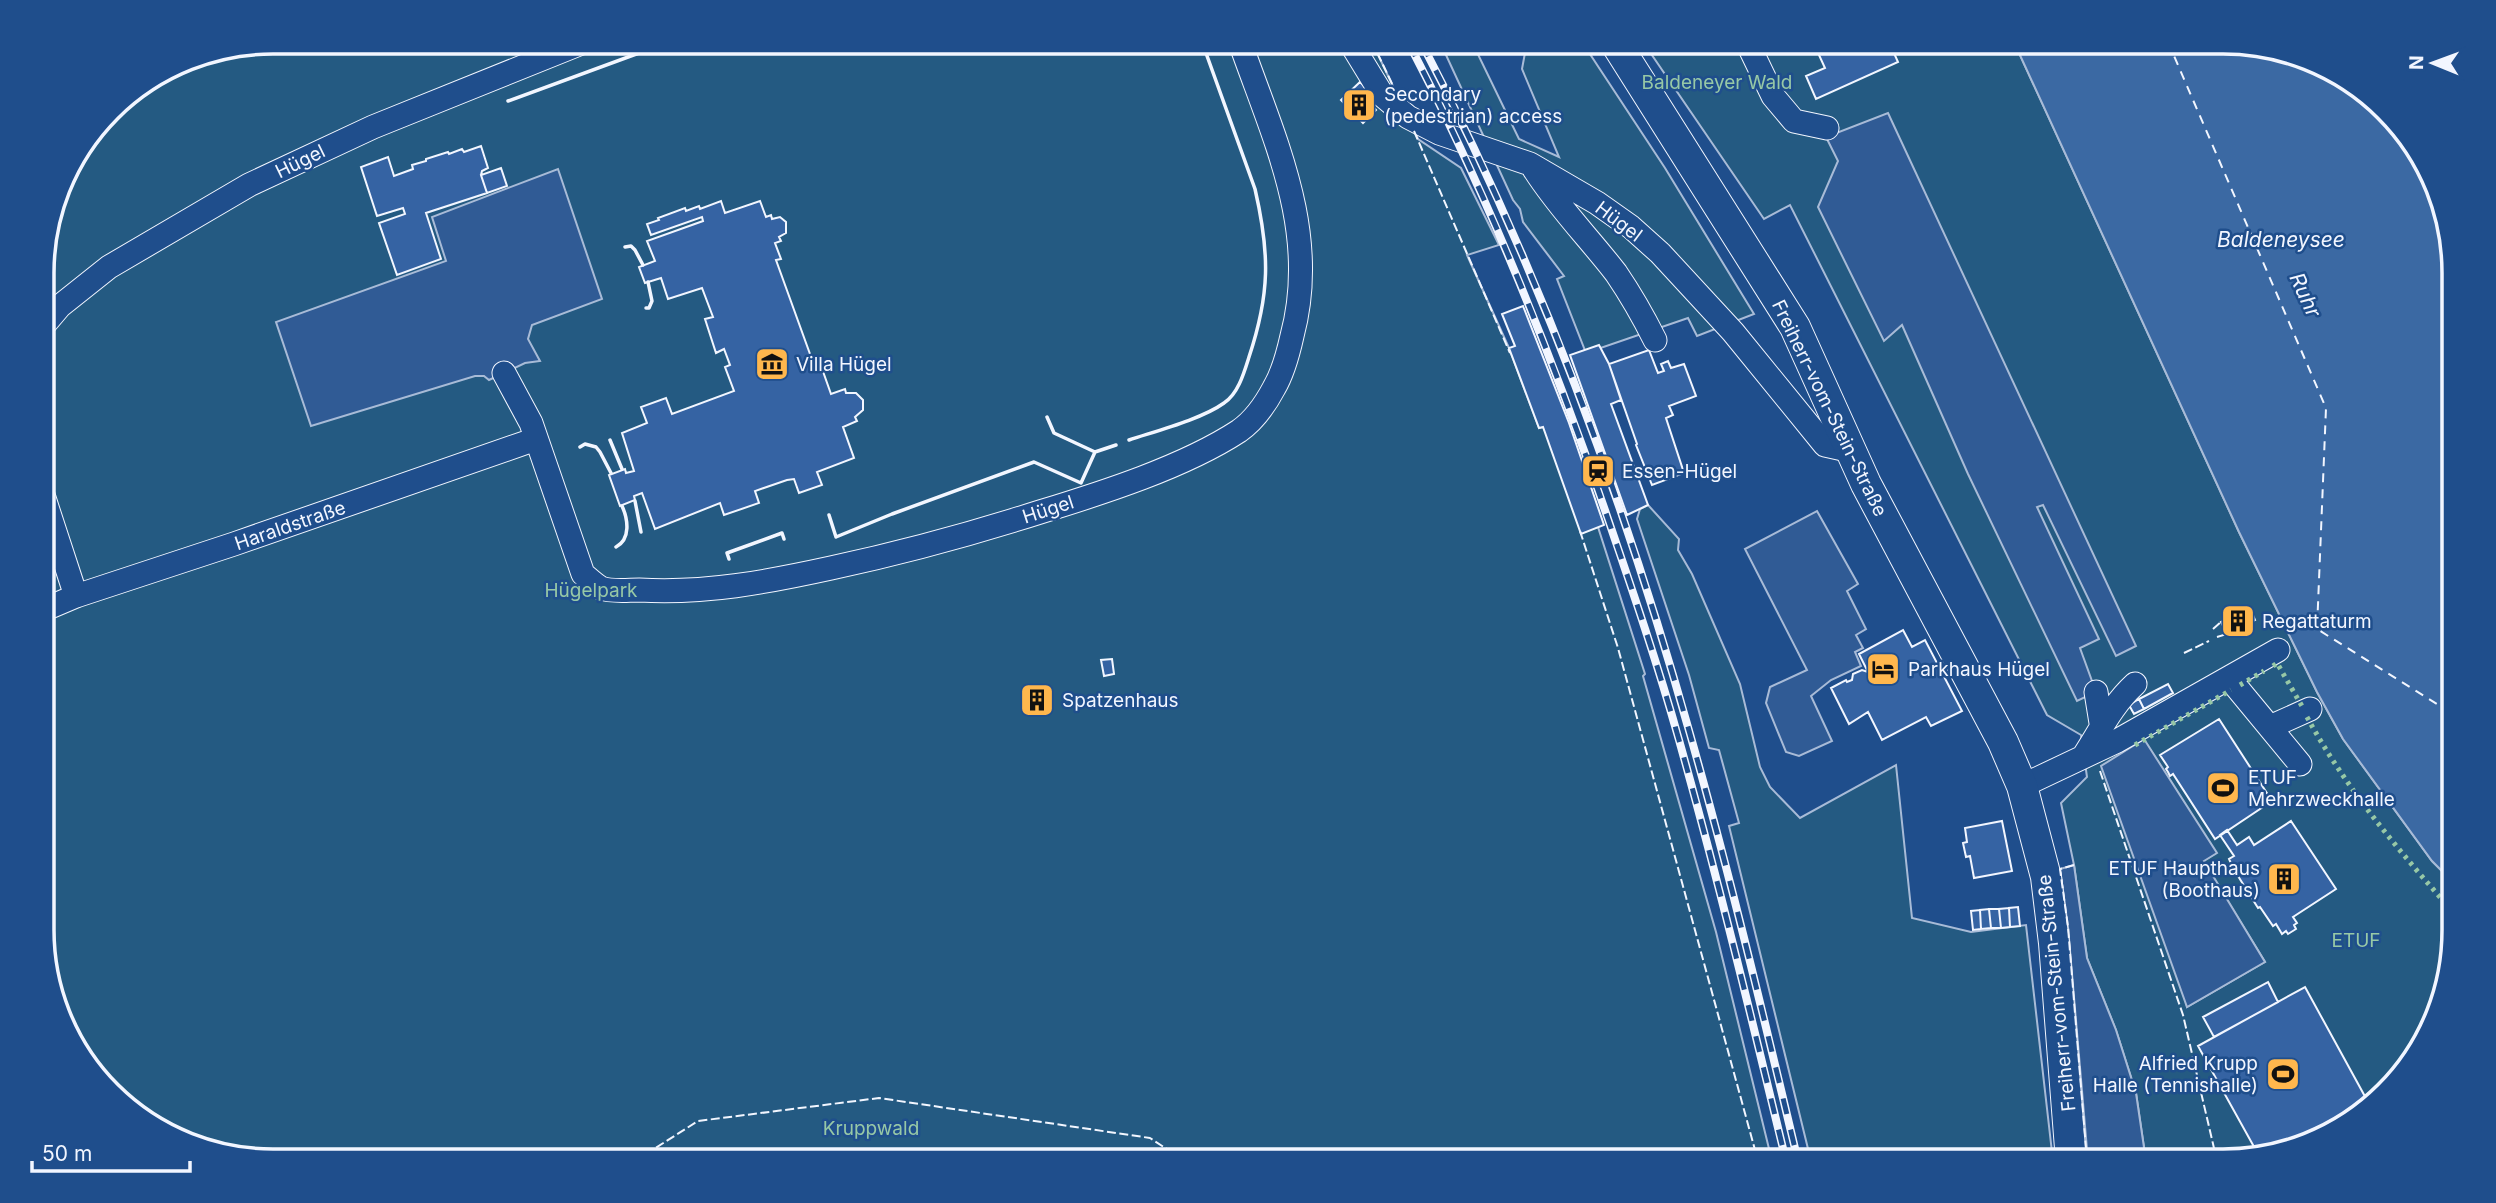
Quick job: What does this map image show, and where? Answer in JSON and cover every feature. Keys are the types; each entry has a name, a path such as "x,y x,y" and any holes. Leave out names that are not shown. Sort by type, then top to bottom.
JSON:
{"main road":[{"name":"Freiherr-vom-Stein-Straße","path":"1623,54 1794,327 1852,452 2003,742 2022,786 2047,891 2054,943 2070,1148"}],"lane":[{"name":"Hügel","path":"55,312 108,267 249,185 373,127 554,54"},
{"name":"Hügel","path":"504,373 531,423 583,574 601,588 681,592 772,581 893,554 1069,503 1139,478 1217,444 1242,428 1261,410 1276,385 1288,353 1301,294 1301,255 1295,206 1285,169 1244,54"},
{"name":"Hügel","path":"1357,54 1383,96 1408,117 1439,133 1530,164 1597,203 1631,227 1660,253 1734,332 1825,445 1852,452"},
{"path":"1753,54 1773,96 1794,121 1827,128"},
{"path":"1530,164 1552,198 1614,271 1636,303 1654,340"},
{"name":"Haraldstraße","path":"54,605 536,439"},
{"path":"55,530 76,596"},
{"path":"2022,786 2117,741 2278,650"},
{"path":"2229,678 2300,764"},
{"path":"2083,757 2101,723 2135,684"},
{"path":"2096,692 2101,723 2117,741"},
{"path":"2270,727 2310,709"}],"green space":[{"name":"Hügelpark","path":"1378,54 1418,139 1461,168 1499,245 1467,255 1509,348 1539,428 1543,427 1597,524 1645,674 1643,676 1716,932 1769,1148 273,1149 230,1145 189,1132 140,1104 118,1085 99,1063 71,1014 56,958 55,259 62,216 71,189 99,140 129,109 152,91 203,66 245,56"},
{"path":"1446,54 1478,54 1519,139 1559,157 1522,69 1525,54 1590,54 1665,168 1754,314 1697,336 1688,318 1586,353 1557,279 1564,276 1523,222 1520,209 1513,200"},
{"path":"1651,54 2020,54 2239,532 2317,692 2343,739 2442,871 2442,930 2438,973 2425,1014 2397,1063 2378,1085 2356,1104 2332,1119 2293,1137 2266,1145 2237,1148 2144,1148 2136,1093 2116,1030 2087,958 2074,865 2061,803 2087,777 2081,735 2047,715 1790,205 1764,219","holes":["2144,740 2216,853 2203,861 2265,962 2187,1007"]},
{"path":"1648,505 1679,539 1678,550 1692,574 1740,684 1760,767 1770,787 1800,818 1896,765 1912,918 1971,932 2026,925 2052,1148 1808,1148 1729,826 1739,823 1719,750 1709,748 1689,675 1637,519 1640,509"}],"shaded area":[{"path":"1888,113 2136,646 2116,656 2043,505 2037,507 2099,639 2080,648 2096,692 2077,701 1968,474 1902,325 1884,341 1818,207 1838,161 1826,137"},
{"path":"558,169 602,299 532,325 528,339 540,361 525,363 489,380 484,376 475,376 311,426 276,322 446,261 432,217"},
{"path":"1817,511 1858,584 1847,591 1866,629 1856,635 1863,648 1855,652 1861,666 1831,680 1811,696 1832,741 1799,756 1786,752 1766,703 1770,687 1807,670 1745,549"},
{"path":"2144,739 2217,853 2204,861 2265,962 2187,1007 2101,766"},
{"path":"2074,865 2087,958 2116,1030 2136,1093 2144,1148 2087,1148 2068,927 2060,869"}],"water":[{"name":"Baldeneysee","path":"2020,54 2223,54 2266,58 2293,66 2332,84 2356,99 2378,118 2397,140 2425,189 2440,245 2442,273 2442,871 2343,739 2317,692 2239,532"}],"building":[{"path":"1819,54 1894,54 1898,62 1816,99 1806,76 1825,68"},
{"name":"Secondary (pedestrian) access","path":"1360,82 1370,92 1364,97 1376,110 1363,123 1341,100"},
{"path":"481,146 488,168 482,171 481,175 487,193 426,213 441,259 397,275 379,223 405,214 403,208 377,216 361,167 388,157 394,176 413,169 412,165 426,159"},
{"path":"501,168 507,186 487,193 481,175"},
{"name":"Villa Hügel","path":"721,201 725,213 760,201 766,217 780,217 786,222 786,233 779,237 781,241 775,243 781,259 776,260 814,365 820,363 831,394 845,389 846,393 856,393 863,400 863,410 855,417 857,421 843,427 854,458 817,472 822,485 799,493 794,479 787,480 755,491 759,503 724,515 720,503 655,529 642,493 634,496 635,500 620,506 609,475 625,469 626,473 634,471 622,433 647,423 641,407 666,398 672,414 734,391 725,367 730,365 724,349 716,353 705,319 713,317 702,288 668,299 661,278 645,283 639,267 655,261 647,241 703,221 702,217 651,235 647,224 685,208 686,211 699,206 700,209"},
{"path":"1523,306 1569,423 1604,525 1581,534 1543,427 1539,428 1509,348 1515,346 1502,314"},
{"path":"1599,345 1609,364 1621,400 1611,404 1648,505 1627,515 1570,355"},
{"path":"1649,350 1658,373 1664,371 1661,364 1668,361 1671,368 1684,364 1696,396 1669,406 1673,415 1666,418 1684,473 1652,485 1609,364"},
{"name":"Regattaturm","path":"2250,608 2255,620 2227,634 2221,622"},
{"path":"1903,630 1912,647 1925,640 1962,711 1931,726 1926,717 1882,740 1868,712 1849,724 1831,688 1846,680 1852,680 1853,674 1862,670 1868,672 1859,654"},
{"path":"1112,659 1114,674 1104,676 1101,660"},
{"path":"2168,684 2173,693 2144,709 2139,699"},
{"name":"Spatzenhaus","path":"1045,692 1048,705 1045,709 1028,707 1026,695"},
{"path":"2139,699 2144,709 2134,714 2129,705"},
{"name":"ETUF Mehrzweckhalle","path":"2219,719 2272,801 2215,839 2173,774 2170,776 2160,755"},
{"path":"2002,821 2012,871 1974,878 1970,856 1966,857 1963,843 1967,842 1965,828"},
{"name":"ETUF Haupthaus (Boothaus)","path":"2291,821 2336,889 2293,917 2297,923 2294,925 2296,929 2282,934 2276,924 2273,926 2260,907 2258,908 2233,868 2229,859 2234,856 2220,835 2227,830 2237,845 2249,837 2254,845"},
{"path":"2018,907 2020,926 2010,927 2009,908"},
{"path":"2009,908 2010,927 2001,928 1999,909"},
{"path":"1989,909 1999,909 2001,928 1991,928"},
{"path":"1989,909 1991,928 1981,929 1980,910"},
{"path":"1980,910 1981,929 1973,930 1971,911"},
{"path":"2268,982 2278,1002 2214,1037 2203,1017"},
{"name":"Alfried Krupp Halle (Tennishalle)","path":"2305,987 2365,1096 2320,1126 2293,1137 2254,1146 2198,1046"}],"ferry route":[{"path":"2173,54 2326,408 2317,629 2442,707"}],"railway":[{"path":"1414,54 1465,158 1517,276 1587,458 1627,574 1663,684 1693,792 1783,1148"},
{"path":"1427,54 1463,125 1539,294 1606,468 1636,556 1705,787 1795,1148"}],"hedge":[{"path":"2273,666 2277,663 2303,708"},
{"path":"2240,685 2264,671"},
{"path":"2135,745 2231,690"},
{"path":"2307,717 2356,795 2442,899"}],"fence":[{"path":"1378,54 1398,96"},
{"path":"1414,131 1510,353"},
{"path":"1580,531 1618,648 1755,1148"},
{"path":"2213,629 2221,622"},
{"path":"2217,637 2227,634"},
{"path":"2184,653 2209,641"},
{"path":"2100,771 2183,1015 2214,1148"},
{"path":"2074,865 2060,869 2068,927 2086,1148"},
{"path":"654,1149 698,1121 879,1098 1150,1138 1166,1149"}],"wall":[{"path":"508,101 636,54"},
{"path":"1129,440 1191,419 1215,409 1229,399 1243,376 1261,313 1266,274 1260,212 1255,189 1206,54"},
{"path":"625,247 631,246 643,265"},
{"path":"646,308 649,308 652,301 648,282"},
{"path":"1047,417 1054,433 1095,452"},
{"path":"610,440 622,469"},
{"path":"580,447 585,444 596,447 611,473"},
{"path":"829,515 836,537 1034,462 1081,483 1095,452 1116,445"},
{"path":"635,501 641,532"},
{"path":"616,547 626,534 627,523 622,506"},
{"path":"729,559 727,553 782,533 784,539"}],"place":[{"name":"Secondary (pedestrian) access","path":"1359,105"},
{"name":"Villa Hügel","path":"772,364"},
{"name":"Essen-Hügel","path":"1598,471"},
{"name":"Regattaturm","path":"2238,621"},
{"name":"Parkhaus Hügel","path":"1883,669"},
{"name":"Spatzenhaus","path":"1037,700"},
{"name":"ETUF Mehrzweckhalle","path":"2223,788"},
{"name":"ETUF Haupthaus (Boothaus)","path":"2284,879"},
{"name":"Alfried Krupp Halle (Tennishalle)","path":"2283,1074"}],"park label":[{"name":"Baldeneyer Wald","path":"1717,82"},
{"name":"ETUF","path":"2356,940"},
{"name":"Kruppwald","path":"871,1128"}],"water label":[{"name":"Ruhr","path":"2305,295"}]}
